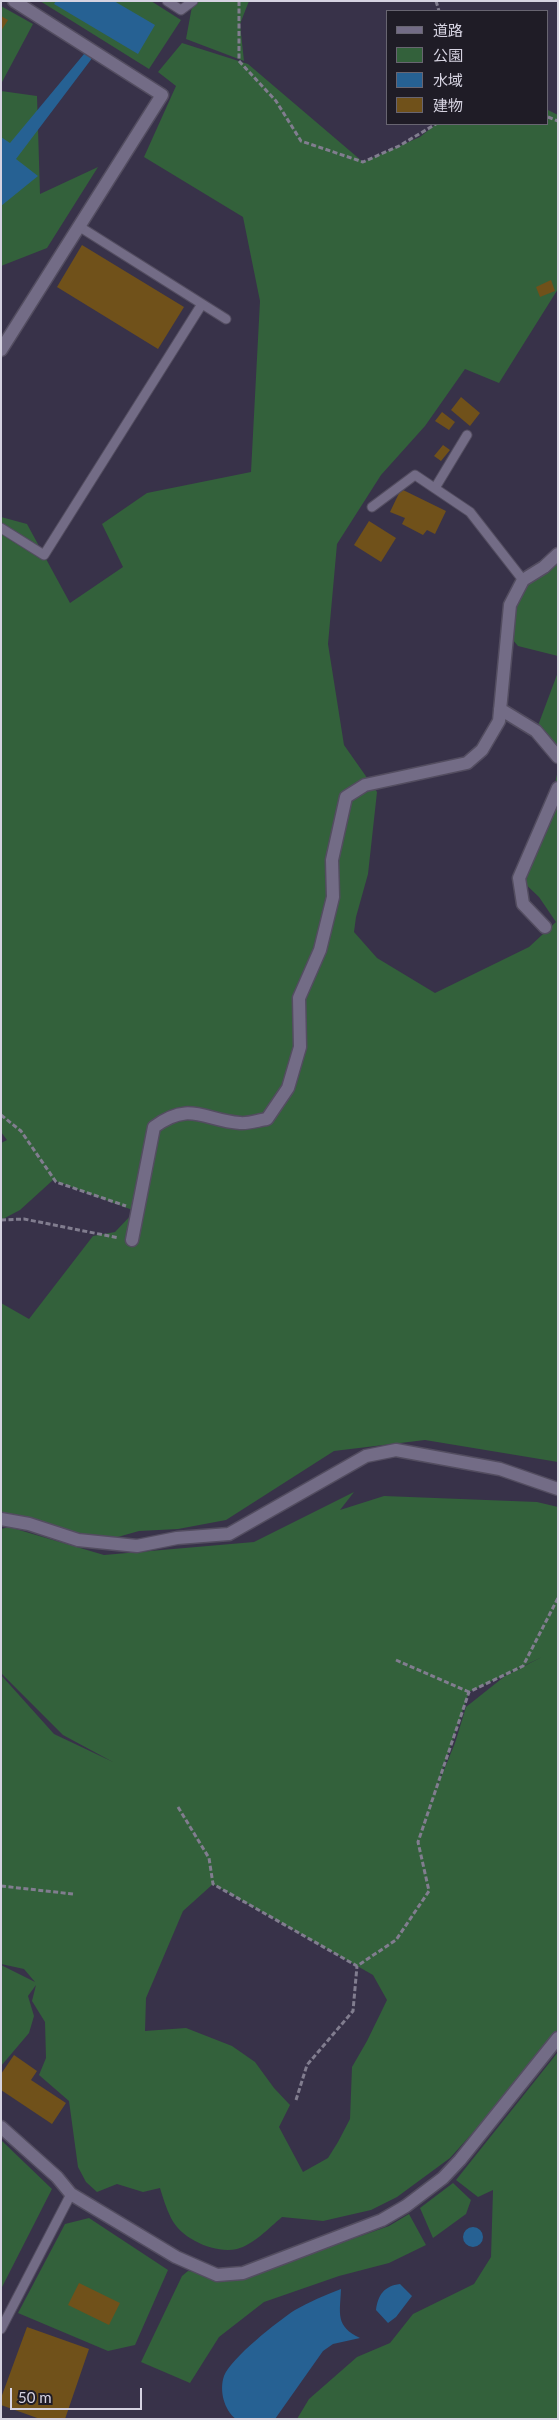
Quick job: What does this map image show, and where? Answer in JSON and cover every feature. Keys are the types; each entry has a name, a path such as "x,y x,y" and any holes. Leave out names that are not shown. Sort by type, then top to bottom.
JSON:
{"street":[{"path":"1,350 162,95 14,1"},
{"path":"132,1240 154,1127 168,1117 197,1113 240,1124 267,1119 288,1088 300,1047 300,998 320,950 333,897 332,860 346,797 365,785 466,763 482,750 499,721 510,605 522,580 544,567 558,554"},
{"path":"500,709 536,731 558,757"},
{"path":"545,928 523,904 519,878 558,788"},
{"path":"1,1519 29,1524 78,1540 137,1546 178,1538 230,1534 366,1456 396,1450 500,1469 558,1489"},
{"path":"1,2127 57,2177 71,2194 176,2256 217,2275 243,2273 382,2220 406,2206 443,2178 460,2160 558,2038"}],"lane":[{"path":"167,1 181,10 193,1"},
{"path":"80,227 226,319"},
{"path":"1,528 44,555 202,304"},
{"path":"434,488 466,435"},
{"path":"372,507 415,475 470,512 522,580"},
{"path":"1,2329 71,2194"}],"path":[{"path":"239,1 239,61 276,101 301,141 363,162 399,146 434,125"},
{"path":"1,1114 21,1130 56,1182 119,1202 138,1212"},
{"path":"1,1220 24,1219 132,1240"},
{"path":"357,1966 396,1940 429,1891 418,1842 469,1692 523,1666 558,1598"},
{"path":"396,1660 469,1692"},
{"path":"178,1807 209,1858 213,1884 357,1966"},
{"path":"1,1886 73,1894"},
{"path":"296,2100 307,2065 353,2010 357,1966"}],"green space":[{"path":"40,1 151,1 181,20 149,69"},
{"path":"193,1 249,1 240,24 244,61 186,39"},
{"path":"1,6 33,24 1,84"},
{"path":"182,43 248,64 363,162 420,137 435,125 549,125 549,110 558,115 558,289 499,383 465,369 425,426 381,475 337,544 328,644 344,745 377,792 368,874 356,917 354,932 377,958 435,993 529,947 556,922 539,897 519,878 550,806 558,770 558,1462 425,1440 334,1451 226,1520 178,1529 139,1531 100,1542 1,1522 1,1303 29,1319 93,1236 115,1232 135,1211 53,1180 20,1210 1,1220 1,1143 7,1140 1,1132 1,517 27,524 70,603 123,567 102,524 147,493 251,472 260,301 243,217 144,157 176,86 158,72"},
{"path":"1,91 37,96 40,194 98,167 47,248 1,266"},
{"path":"558,554 558,656 518,646 507,633 523,580"},
{"path":"558,672 558,757 536,731"},
{"path":"354,1492 340,1510 384,1496 537,1502 558,1507 558,2038 450,2158 397,2197 371,2210 323,2221 282,2217 249,2244 237,2249 228,2250 209,2247 182,2232 171,2218 160,2188 143,2192 117,2184 97,2192 86,2182 78,2167 69,2101 39,2075 46,2058 45,2022 32,2001 36,1985 28,1996 34,2016 29,2033 1,2066 1,1965 35,1982 24,1969 1,1964 1,1675 54,1734 113,1762 63,1735 1,1673 1,1529 9,1527 104,1555 254,1542","holes":["542,1657 505,1676 466,1707 455,1743 435,1792 469,1692","213,1884 373,1975 387,2000 352,2067 350,2119 328,2158 303,2172 279,2127 290,2105 274,2088 255,2062 232,2046 186,2028 145,2031 146,1998 183,1911"]},
{"path":"558,2052 558,2419 297,2419 309,2399 357,2357 390,2343 413,2314 474,2284 491,2257 493,2190 478,2197 456,2180"},
{"path":"1,2140 52,2189 1,2289"},
{"path":"453,2183 471,2200 466,2214 433,2238 420,2208"},
{"path":"409,2214 426,2245 389,2263 339,2276 264,2302 219,2337 190,2383 141,2362 182,2276 188,2271 219,2275 304,2256 389,2226"},
{"path":"89,2218 168,2270 135,2345 108,2351 18,2313 65,2224"}],"water":[{"path":"56,1 114,1 155,25 138,54 54,4"},
{"path":"89,48 96,53 16,159 38,176 1,206 1,137 10,143"},
{"path":"473,2227 480,2230 483,2237 480,2244 473,2247 466,2244 463,2237 466,2230"},
{"path":"400,2284 412,2296 396,2317 388,2323 376,2310 378,2300 386,2289"},
{"path":"341,2289 340,2312 343,2324 346,2329 360,2338 333,2344 323,2351 275,2419 236,2419 228,2410 222,2393 224,2376 228,2368 256,2340 287,2315 311,2301"}],"building":[{"path":"1,16 8,20 1,31"},
{"path":"82,245 184,307 158,349 57,287"},
{"path":"551,280 555,291 540,297 536,287"},
{"path":"461,397 480,413 470,426 451,410"},
{"path":"442,412 455,422 449,430 435,421"},
{"path":"443,445 450,450 441,461 434,456"},
{"path":"401,489 446,511 435,534 427,530 423,535 402,524 405,518 390,512"},
{"path":"369,521 396,538 381,562 354,545"},
{"path":"14,2055 37,2071 31,2080 66,2103 52,2124 1,2090 1,2074"},
{"path":"79,2283 120,2303 109,2325 68,2305"},
{"path":"27,2327 89,2349 65,2419 40,2419 1,2405 1,2398"}]}
